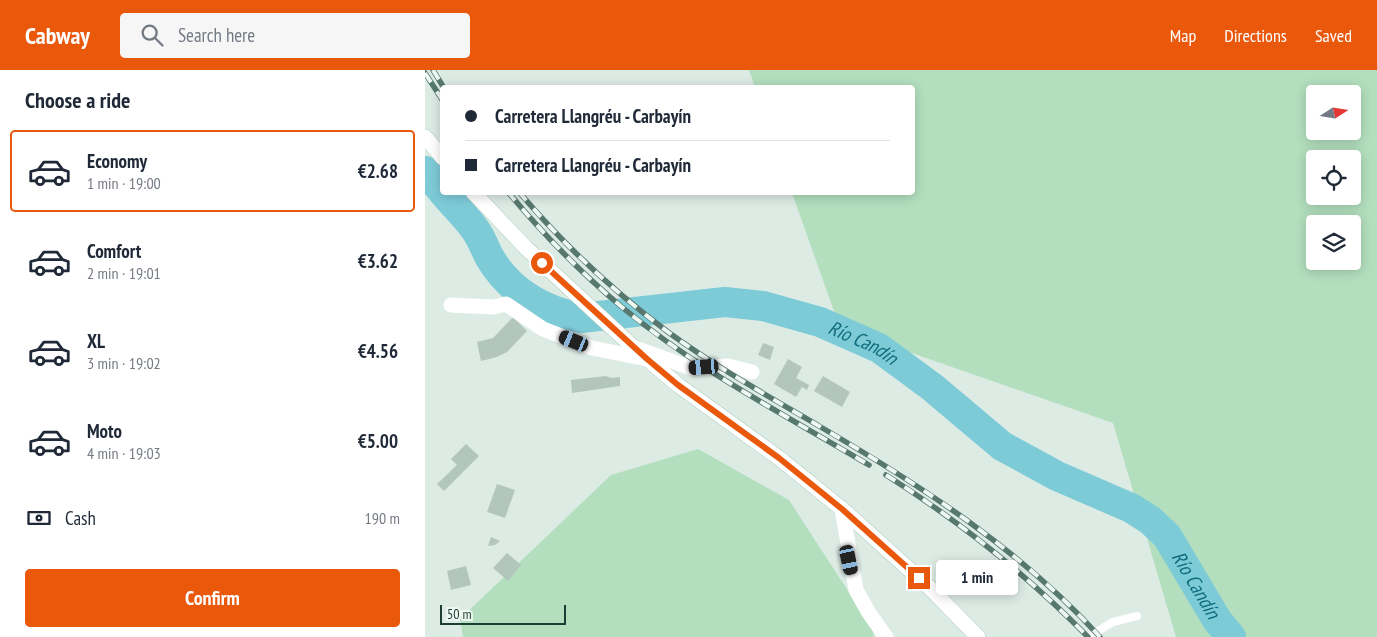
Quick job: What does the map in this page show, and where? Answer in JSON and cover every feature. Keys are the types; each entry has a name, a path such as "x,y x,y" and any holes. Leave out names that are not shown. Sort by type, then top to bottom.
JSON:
{"street":[{"path":"425,138 440,155"},
{"path":"476,195 527,249 628,343 678,385 779,458 842,509 931,590 977,637"},
{"path":"451,305 493,307 506,304 543,329 592,348 647,359"},
{"path":"628,343 691,368 728,366 752,372"},
{"path":"842,509 856,590 886,637"}],"lane":[{"path":"1088,637 1113,622 1137,616"}],"green space":[{"path":"749,70 1377,70 1377,637 1176,637 1113,423 840,328 793,195 915,195 915,85 754,85"},
{"path":"698,449 789,500 874,631 873,637 463,637 460,619 611,475"}],"building":[{"path":"513,317 527,331 507,352 481,361 477,342 493,338"},
{"path":"763,343 774,347 770,360 758,355"},
{"path":"788,359 802,367 796,378 809,385 807,390 802,387 796,397 774,384"},
{"path":"606,376 611,378 620,377 620,386 572,393 571,380"},
{"path":"823,376 850,392 842,407 814,391"},
{"path":"466,444 479,456 444,491 437,484 457,465 451,459"},
{"path":"497,484 515,490 505,518 487,512"},
{"path":"491,537 500,541 495,545 488,546"},
{"path":"507,553 521,565 508,581 493,568"},
{"path":"466,566 471,585 451,590 447,571"}],"waterway":[{"name":"Río Candín","path":"425,171 440,188"},
{"name":"Río Candín","path":"446,195 474,228 490,258 507,281 541,305 567,315 581,318 725,302 763,306 820,322 879,348 932,387 1002,446 1057,476 1131,508 1150,520 1167,536 1217,620 1231,637"}],"railway":[{"path":"433,70 442,85"},
{"path":"425,73 440,96"},
{"path":"511,195 549,238 607,295 681,352 869,465"},
{"path":"522,195 590,266 668,332 723,369 857,448 968,521 1037,576 1100,637"},
{"path":"886,475 940,511 991,550 1041,592 1088,637"}],"route":[{"path":"542,263 624,339 678,385 779,458 842,509 919,578"}]}
